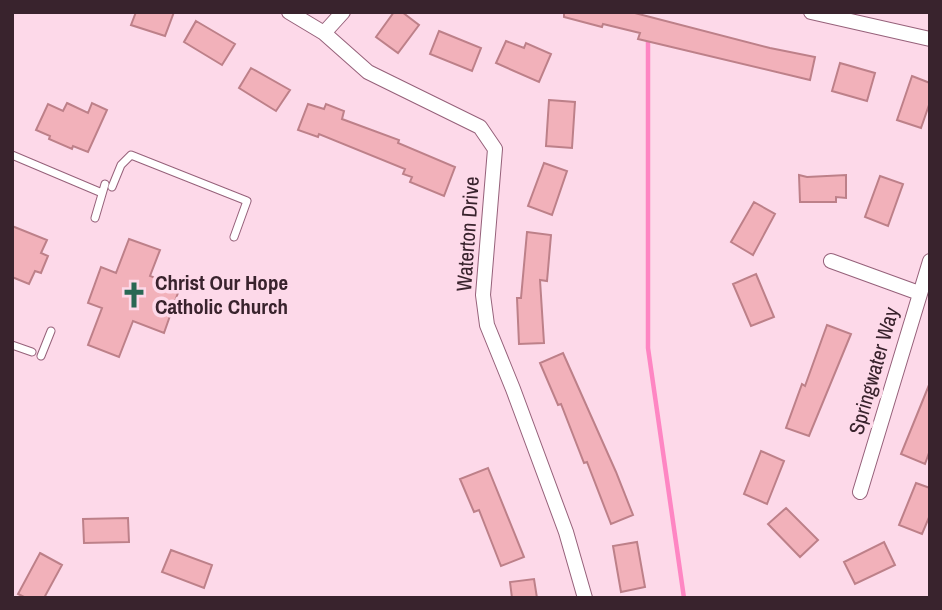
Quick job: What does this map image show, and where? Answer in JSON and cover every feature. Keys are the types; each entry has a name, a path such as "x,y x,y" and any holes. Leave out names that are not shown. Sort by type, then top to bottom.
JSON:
{"street":[{"name":"Waterton Drive","path":"289,12 324,33 368,72 480,127 495,149 483,295 487,325 566,532 585,598"},
{"path":"324,33 343,12"},
{"path":"811,12 930,40"},
{"path":"831,261 919,293"},
{"name":"Springwater Way","path":"860,492 930,261"}],"lane":[{"path":"12,155 106,188"},
{"path":"95,218 106,188 131,155 247,201 234,237"},
{"path":"41,356 51,331"},
{"path":"12,345 32,352"}],"building":[{"path":"136,12 174,12 165,36 131,25"},
{"path":"394,12 402,12 419,25 398,53 376,37"},
{"path":"564,12 631,12 815,57 810,80 638,39 640,33 564,17"},
{"path":"196,21 235,44 222,65 184,42"},
{"path":"439,31 481,48 472,71 430,54"},
{"path":"506,41 524,48 526,43 551,54 539,82 496,63"},
{"path":"840,63 875,73 867,101 832,91"},
{"path":"251,68 290,90 276,111 239,88"},
{"path":"912,76 930,83 930,102 921,128 897,120"},
{"path":"549,100 575,102 572,148 546,146"},
{"path":"67,103 88,113 92,103 107,110 88,152 73,146 72,149 36,130 48,104 63,111"},
{"path":"308,104 324,109 326,104 344,111 342,119 399,140 398,143 455,167 444,196 410,182 412,177 403,174 405,169 319,134 318,137 298,130"},
{"path":"544,163 567,171 552,215 528,206"},
{"path":"799,175 846,175 846,198 836,197 836,202 800,202"},
{"path":"880,176 903,184 888,226 865,217"},
{"path":"754,202 775,214 753,255 731,242"},
{"path":"12,226 47,240 41,253 48,256 41,273 35,271 29,284 12,277"},
{"path":"527,232 551,235 547,281 540,280 544,343 519,344 517,298 521,298"},
{"name":"Christ Our Hope Catholic Church","path":"129,239 160,250 150,276 180,287 164,333 133,321 119,357 88,345 102,308 88,303 101,267 116,273"},
{"path":"756,274 774,317 751,326 733,284"},
{"path":"827,325 851,334 809,436 786,428 802,384 805,386"},
{"path":"563,353 633,515 611,524 587,462 584,463 561,404 558,405 540,363"},
{"path":"929,385 930,450 925,464 901,454"},
{"path":"761,451 784,461 767,504 744,494"},
{"path":"488,468 524,557 501,566 479,510 474,512 460,479"},
{"path":"916,483 930,488 930,515 922,534 899,525"},
{"path":"786,508 818,540 800,557 768,524"},
{"path":"128,518 129,542 84,543 83,519"},
{"path":"637,542 645,587 621,592 613,546"},
{"path":"884,542 895,565 855,584 844,562"},
{"path":"171,550 212,565 204,588 162,572"},
{"path":"40,553 62,565 44,598 26,598 18,594"},
{"path":"534,579 537,598 512,598 510,582"}],"waterway":[{"path":"648,38 648,348 684,598"}],"place":[{"name":"Christ Our Hope Catholic Church","path":"134,295"}]}
